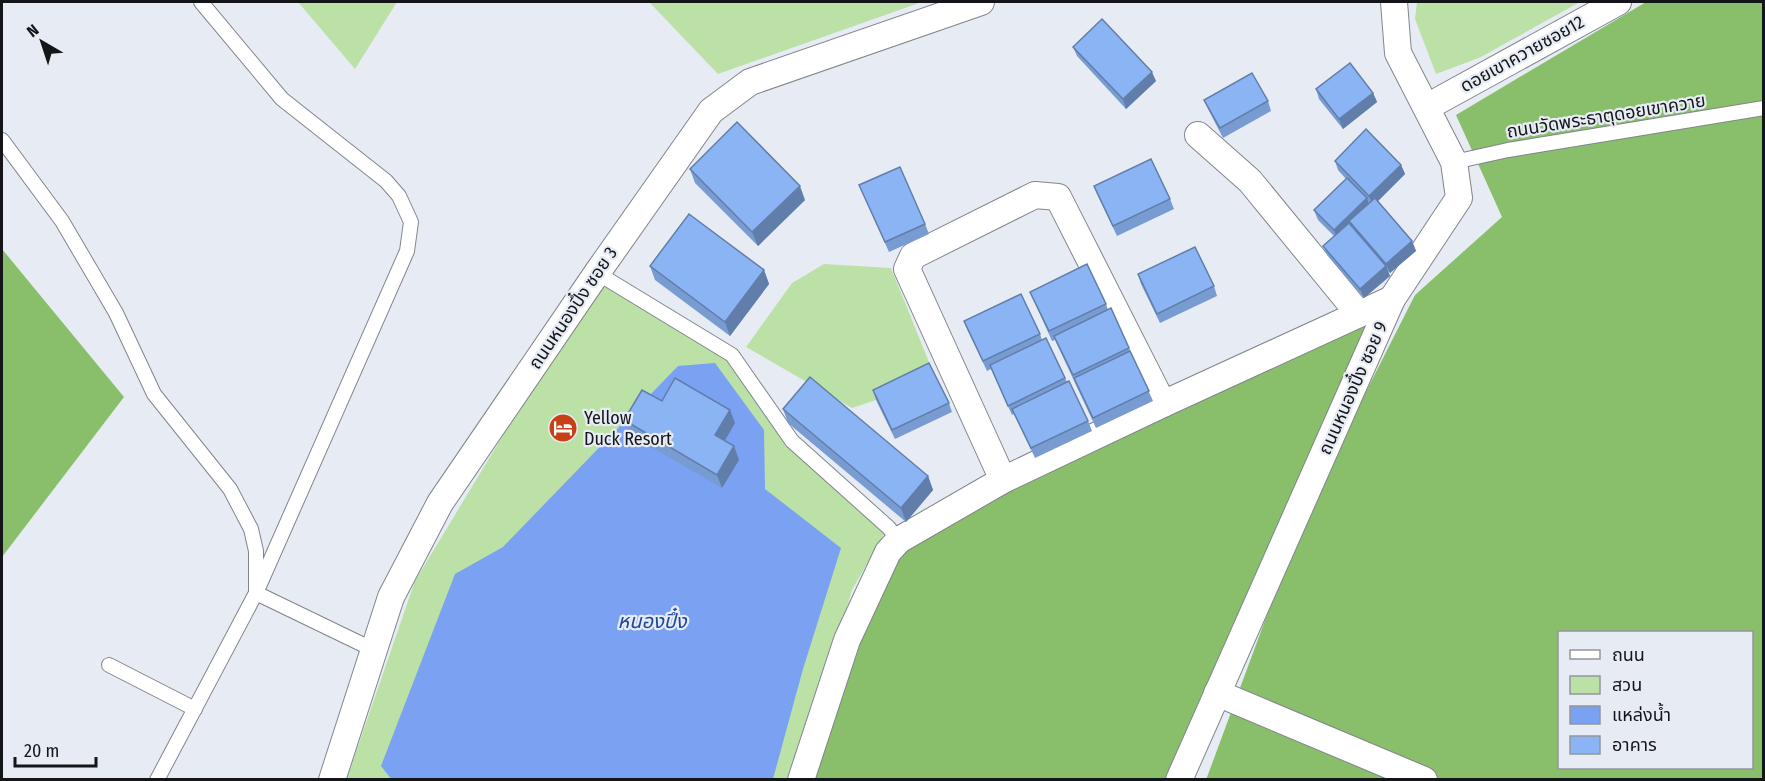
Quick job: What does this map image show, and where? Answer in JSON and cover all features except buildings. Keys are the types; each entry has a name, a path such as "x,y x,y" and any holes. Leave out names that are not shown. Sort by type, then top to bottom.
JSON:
{"street":[{"name":"ถนนหนองปึ๋ง ซอย 3","path":"332,780 391,597 440,503 711,111 750,82 981,2"},
{"name":"ถนนหนองปึ๋ง ซอย 9","path":"1179,780 1392,299 1459,198 1454,162 1398,53 1394,2"},
{"name":"ดอยเขาควายซอย12","path":"1427,107 1618,2"},
{"path":"1198,135 1250,181 1359,314"},
{"path":"1003,480 907,269 913,256 1035,195 1058,197 1163,404"},
{"path":"801,780 848,640 888,552 900,540 1003,480 1392,299"},
{"path":"1217,693 1424,780"}],"lane":[{"path":"157,780 256,593 407,251 411,222 399,196 386,181 282,99 201,2"},
{"name":"ถนนวัดพระธาตุดอยเขาควาย","path":"1454,162 1508,150 1764,108"},
{"path":"2,140 62,221 116,313 154,394 230,489 251,529 256,551 256,593"},
{"path":"597,273 732,355 792,441 888,526 900,540"},
{"path":"256,593 374,650"},
{"path":"109,665 195,709"}],"green space":[{"path":"298,2 397,2 355,69"},
{"path":"649,2 922,2 718,74"},
{"path":"1417,2 1580,2 1481,57 1436,74 1415,19"},
{"path":"1646,2 1763,2 1763,779 1206,780 1267,615 1345,433 1415,295 1502,217 1456,115"},
{"path":"2,249 124,397 2,557"},
{"path":"824,264 891,268 933,372 876,400 852,408 746,347 792,283"},
{"name":"หนองปึ๋ง","path":"609,279 732,355 792,441 888,527 852,590 796,779 344,780 349,772 415,581 514,417"},
{"path":"1392,299 1179,779 802,780 899,540"}],"water":[{"name":"หนองปึ๋ง","path":"715,363 764,430 765,489 841,548 803,669 773,779 392,780 381,766 455,574 503,547 678,366"}],"place":[{"name":"Yellow Duck Resort","path":"563,428"}]}
